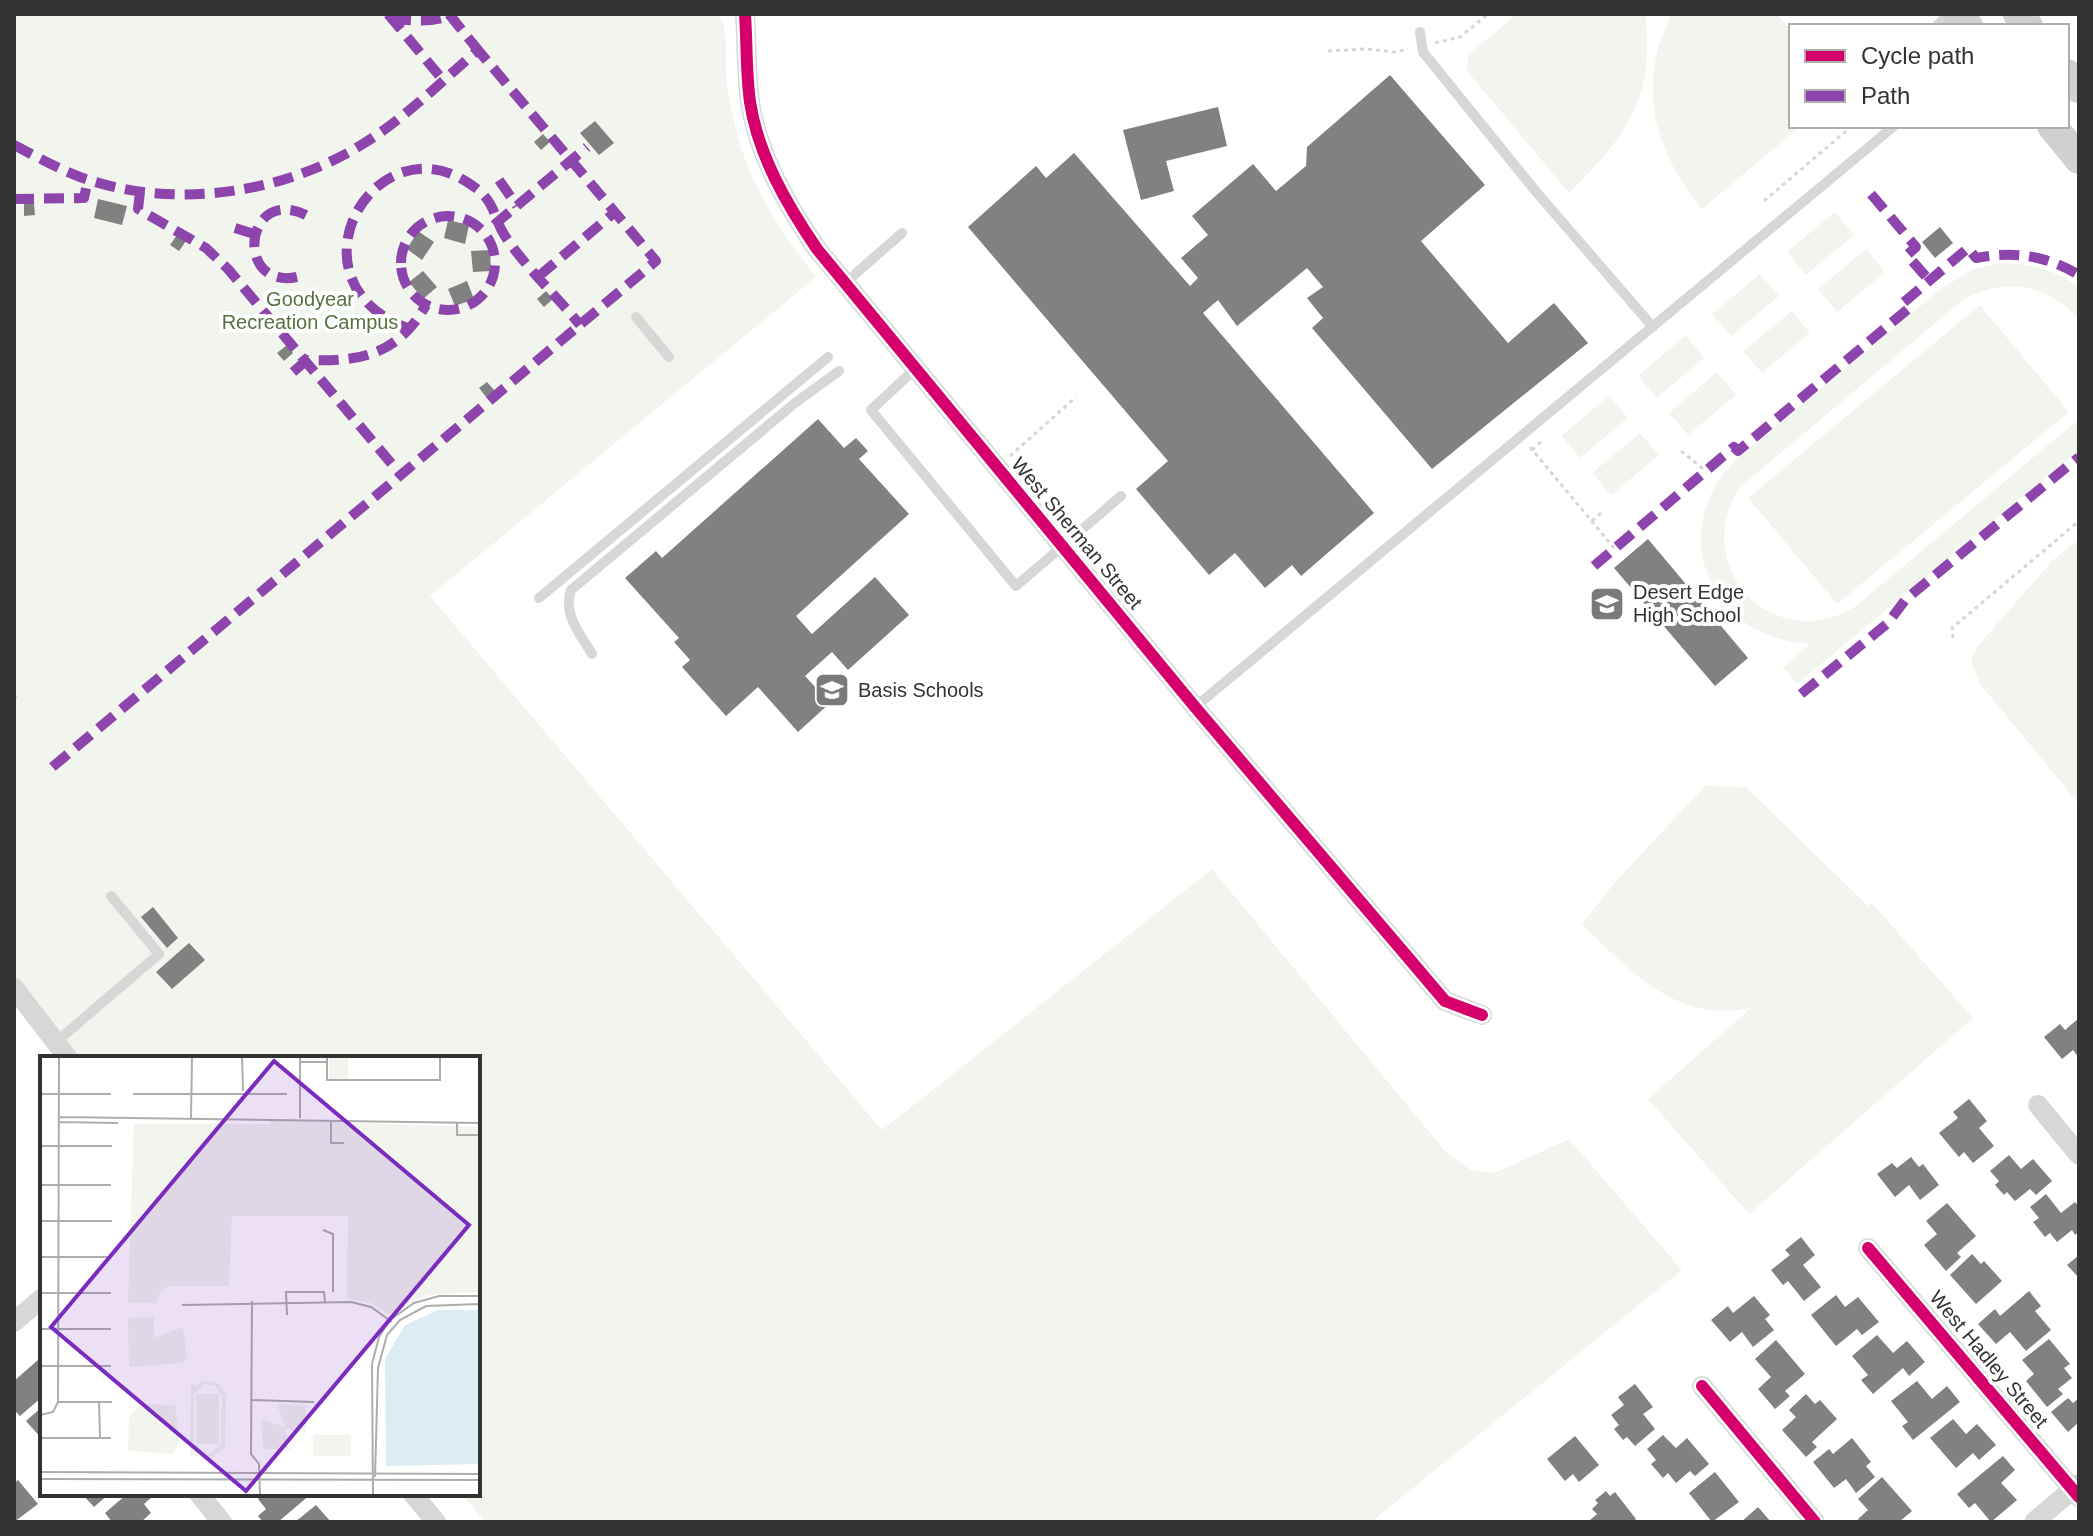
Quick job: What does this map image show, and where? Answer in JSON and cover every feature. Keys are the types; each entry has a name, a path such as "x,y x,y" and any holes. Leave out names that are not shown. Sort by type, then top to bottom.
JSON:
{"main road":[{"path":"2054,128 2079,159"}],"street":[{"name":"West Sherman Street","path":"745,14 749,92 759,137 793,214 817,249 1195,707 1445,1001 1482,1015"},
{"path":"14,988 62,1050"},
{"path":"2038,1105 2079,1155"},
{"name":"West Hadley Street","path":"1868,1248 2077,1490"},
{"path":"14,1322 40,1300"},
{"path":"1702,1386 1815,1522"},
{"path":"2034,1522 2077,1490"},
{"path":"201,1496 222,1522"},
{"path":"415,1496 436,1522"}],"lane":[{"path":"1420,32 1423,52 1538,194 1653,327"},
{"path":"1195,707 1892,128"},
{"path":"845,283 902,233"},
{"path":"636,317 669,357"},
{"path":"539,598 828,357"},
{"path":"915,369 871,410 1016,586 1121,496"},
{"path":"592,654 570,616 567,602 571,590 795,403 839,371"},
{"path":"62,1050 159,954 111,896"}],"path":[{"path":"1764,201 1850,128"},
{"path":"613,210 619,205"},
{"path":"618,216 624,211"},
{"path":"997,468 1076,397"},
{"path":"1521,437 1614,548"},
{"path":"1532,450 1542,441"},
{"path":"1681,451 1706,471"},
{"path":"1592,521 1601,513"},
{"path":"1953,638 1952,628 2079,521"},
{"path":"14,699 19,694"}],"green space":[{"name":"Goodyear Recreation Campus","path":"14,14 718,14 725,35 729,98 745,158 775,219 816,277 430,596 882,1130 1212,869 1445,1151 1471,1170 1495,1173 1569,1139 1682,1270 1371,1522 485,1522 464,1496 480,1496 480,1056 69,1056 14,989"},
{"path":"1517,14 1645,14 1646,69 1632,114 1606,153 1569,193 1467,71 1468,55"},
{"path":"1672,14 1777,14 1789,28 1789,128 1799,128 1702,209 1672,164 1655,116 1654,66"},
{"path":"1835,212 1854,235 1806,275 1787,252"},
{"path":"1866,249 1885,272 1837,312 1818,289"},
{"path":"2002,263 2042,269 2079,287 2079,320 2054,298 2026,288 1995,288 1964,299 1739,488 1726,518 1725,548 1733,574 1748,596 1770,612 1797,620 1826,619 1856,606 2079,419 2079,450 1797,684 1783,667 1810,644 1774,637 1744,622 1722,600 1707,574 1701,544 1704,513 1717,483 1741,455 1941,289 1973,269"},
{"path":"1760,274 1779,296 1731,336 1712,314"},
{"path":"1980,305 2069,412 1837,604 1748,498"},
{"path":"1792,311 1810,333 1762,373 1743,351"},
{"path":"1686,335 1704,358 1657,398 1638,376"},
{"path":"1717,372 1736,395 1688,435 1669,413"},
{"path":"1609,396 1628,418 1580,458 1561,436"},
{"path":"1640,433 1659,455 1611,495 1592,473"},
{"path":"2079,539 2079,804 1980,684 1971,661 1977,647 2052,561"},
{"path":"1705,786 1746,787 1868,906 1872,903 1973,1018 1749,1214 1648,1099 1751,1008 1724,1011 1677,1001 1637,976 1582,924 1616,881"}],"building":[{"path":"1390,75 1485,185 1421,241 1508,343 1554,303 1588,343 1432,469 1312,328 1323,318 1307,298 1323,287 1307,268 1237,326 1218,300 1203,313 1374,513 1301,576 1292,565 1265,588 1235,553 1209,575 1136,489 1168,461 968,227 1036,166 1046,178 1074,153 1190,286 1198,278 1181,258 1208,235 1192,216 1253,164 1276,191 1306,166 1307,147"},
{"path":"1218,107 1227,146 1166,161 1174,191 1141,200 1123,130"},
{"path":"595,121 614,143 599,155 580,133"},
{"path":"543,134 550,142 541,150 534,142"},
{"path":"98,199 127,206 122,225 94,218"},
{"path":"24,203 34,203 35,215 24,216"},
{"path":"448,220 469,225 465,244 444,238"},
{"path":"1940,227 1953,243 1935,258 1922,242"},
{"path":"418,231 434,242 422,260 407,249"},
{"path":"177,235 186,241 179,251 170,245"},
{"path":"490,250 491,271 473,272 471,251"},
{"path":"423,271 437,287 423,299 409,282"},
{"path":"467,281 474,299 455,306 448,289"},
{"path":"546,291 553,299 544,307 537,299"},
{"path":"287,345 293,353 284,361 277,353"},
{"path":"487,382 495,391 487,398 479,388"},
{"path":"818,419 844,448 856,438 868,451 859,459 909,514 796,616 812,634 875,577 909,615 848,670 832,652 805,676 830,703 798,732 758,687 726,716 682,667 690,660 674,642 679,638 625,578 656,551 662,558"},
{"path":"1648,539 1748,658 1715,686 1614,568"},
{"path":"153,907 178,938 167,948 141,917"},
{"path":"189,943 205,960 172,989 156,972"},
{"path":"2079,1018 2079,1058 2073,1050 2062,1059 2044,1037 2060,1024 2065,1030"},
{"path":"1969,1099 1987,1121 1979,1128 1994,1146 1973,1163 1964,1152 1959,1157 1939,1133 1958,1118 1953,1112"},
{"path":"2009,1155 2021,1169 2033,1159 2052,1181 2036,1195 2030,1189 2015,1201 2007,1192 2004,1195 1995,1185 1999,1181 1990,1171"},
{"path":"1911,1157 1919,1167 1923,1164 1939,1185 1920,1200 1909,1185 1895,1197 1877,1174 1892,1163 1897,1168"},
{"path":"2046,1194 2061,1213 2075,1202 2079,1207 2079,1232 2075,1235 2072,1230 2057,1242 2050,1233 2045,1237 2033,1222 2039,1218 2030,1207"},
{"path":"1947,1203 1976,1236 1957,1253 1961,1257 1946,1271 1924,1245 1937,1234 1926,1221"},
{"path":"1801,1237 1815,1255 1803,1265 1821,1287 1804,1301 1788,1281 1783,1285 1771,1270 1790,1255 1785,1250"},
{"path":"1972,1254 1981,1264 1984,1261 2002,1281 1976,1304 1950,1275"},
{"path":"2079,1255 2079,1278 2067,1265"},
{"path":"2029,1291 2041,1306 2035,1311 2051,1330 2026,1351 2010,1332 1996,1344 1978,1324 1995,1309 2000,1316"},
{"path":"1836,1295 1845,1307 1858,1297 1879,1322 1862,1335 1857,1329 1836,1346 1811,1315"},
{"path":"1754,1296 1770,1315 1765,1319 1774,1330 1753,1347 1742,1332 1730,1342 1711,1320 1728,1306 1733,1313"},
{"path":"1877,1335 1893,1353 1907,1341 1925,1362 1909,1376 1903,1368 1873,1394 1861,1380 1868,1375 1852,1356"},
{"path":"2049,1339 2070,1364 2064,1368 2072,1378 2058,1389 2063,1394 2047,1407 2026,1381 2034,1374 2022,1360"},
{"path":"1776,1340 1805,1374 1785,1391 1790,1396 1775,1409 1758,1389 1771,1377 1755,1359"},
{"path":"39,1359 40,1399 20,1416 14,1410 14,1381"},
{"path":"1917,1381 1932,1399 1947,1386 1960,1402 1913,1440 1902,1426 1908,1422 1891,1401"},
{"path":"1635,1384 1653,1407 1643,1414 1655,1429 1635,1446 1627,1437 1623,1440 1614,1429 1619,1425 1611,1415 1624,1405 1618,1397"},
{"path":"1806,1394 1815,1404 1820,1400 1837,1419 1812,1442 1817,1447 1806,1457 1782,1430 1796,1417 1789,1410"},
{"path":"2068,1398 2073,1403 2079,1398 2079,1422 2068,1432 2051,1412"},
{"path":"40,1409 40,1437 26,1421"},
{"path":"1953,1419 1966,1434 1977,1424 1996,1445 1979,1460 1973,1453 1956,1468 1930,1438"},
{"path":"1663,1435 1676,1448 1687,1438 1709,1464 1695,1476 1690,1471 1676,1483 1668,1473 1663,1478 1651,1464 1656,1460 1647,1449"},
{"path":"1575,1436 1599,1465 1579,1482 1573,1474 1565,1481 1547,1459"},
{"path":"1852,1438 1871,1462 1866,1466 1875,1477 1856,1493 1846,1479 1834,1488 1813,1462 1829,1449 1833,1454"},
{"path":"2003,1456 2015,1470 2001,1483 2017,1500 1991,1522 1975,1503 1969,1508 1957,1494"},
{"path":"1715,1472 1739,1502 1712,1522 1689,1493"},
{"path":"1882,1477 1912,1511 1899,1522 1860,1522 1858,1519 1868,1510 1858,1499"},
{"path":"18,1480 38,1504 14,1522 14,1483"},
{"path":"1606,1491 1610,1496 1615,1492 1636,1519 1633,1522 1591,1522 1597,1514 1592,1509 1598,1503 1595,1500"},
{"path":"84,1496 107,1496 94,1507"},
{"path":"125,1496 152,1497 144,1504 151,1513 141,1522 112,1522 105,1513"},
{"path":"262,1496 309,1496 278,1522 263,1522 258,1516 266,1509 258,1499"},
{"path":"316,1505 331,1522 295,1522"},
{"path":"1758,1507 1771,1522 1741,1522"}],"marked path":[{"path":"388,14 443,80"},
{"path":"449,14 478,50"},
{"path":"391,18 431,20 454,14"},
{"path":"14,145 80,177 152,193 226,192 263,185 334,160 366,142 410,110 478,50 656,261 50,769"},
{"path":"494,225 587,147"},
{"path":"410,329 371,307 351,277 347,245 356,214 376,188 404,172 437,170 481,192 513,248 580,325"},
{"path":"14,199 84,198 88,179"},
{"path":"499,180 517,206"},
{"path":"140,192 138,209 206,248 228,269 401,475"},
{"path":"1871,194 1916,247 1907,255 1929,280"},
{"path":"297,277 277,277 263,269 256,255 255,240 259,225 270,214 285,210 306,215"},
{"path":"539,276 615,212"},
{"path":"448,216 466,219 482,229 492,245 495,263 492,281 482,297 466,307 448,310 430,307 414,297 404,281 401,263 404,245 414,229 430,219 448,216"},
{"path":"235,228 254,234"},
{"path":"1594,566 1734,447 1738,451 1908,309 1903,303 1968,248 1976,258 2029,256 2079,275"},
{"path":"293,372 307,360 361,357 390,345 415,322 426,305"},
{"path":"1801,694 1888,623 1906,599 2079,457"}],"cycle path":[{"path":"745,14 749,91 754,122 767,160 785,197 817,249 1195,707 1445,1001 1482,1015"},
{"path":"1868,1248 2079,1497"},
{"path":"1702,1386 1815,1522"}],"place":[{"name":"Desert Edge High School","path":"1607,604"},
{"name":"Basis Schools","path":"832,690"}]}
